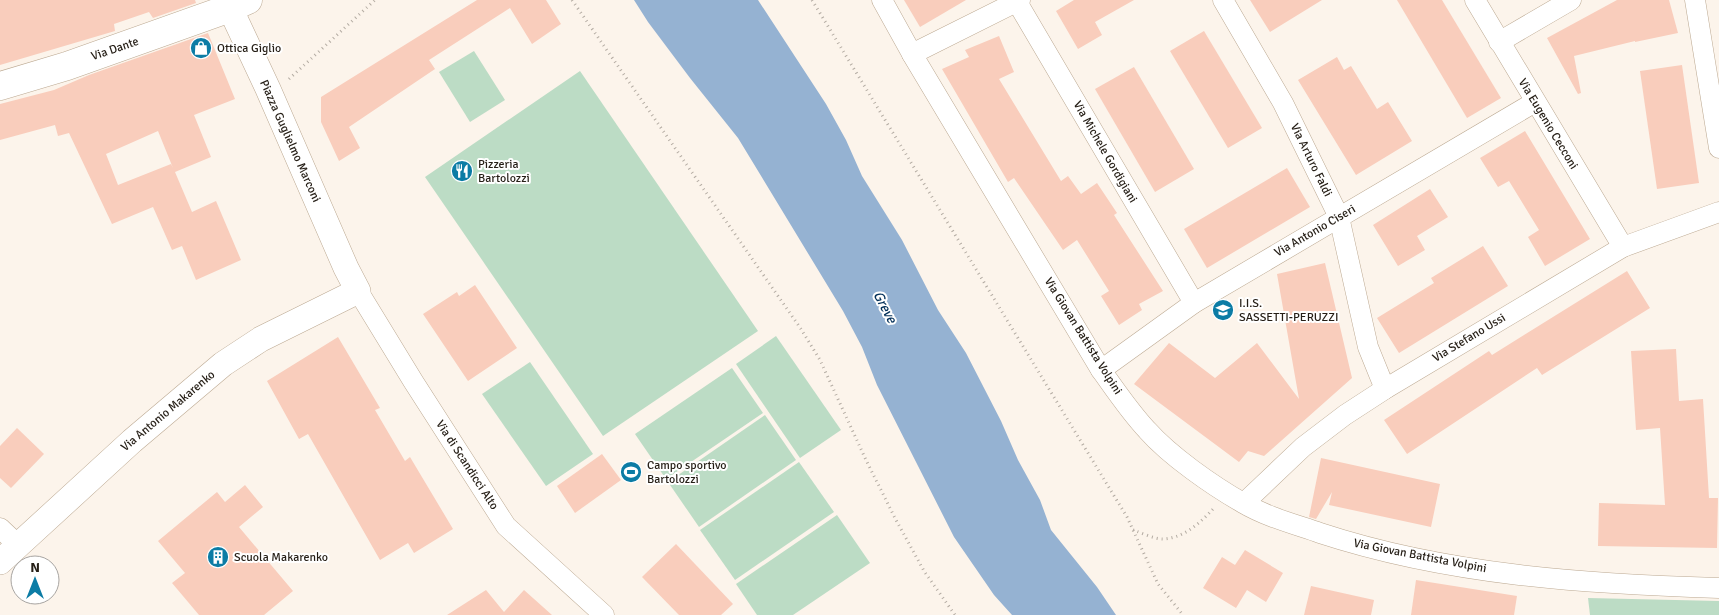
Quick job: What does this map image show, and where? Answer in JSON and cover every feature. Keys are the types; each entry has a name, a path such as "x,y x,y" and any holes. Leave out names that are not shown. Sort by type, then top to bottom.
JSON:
{"main road":[{"name":"Via Dante","path":"0,86 67,66 239,4"}],"street":[{"name":"Via Giovan Battista Volpini","path":"882,0 912,54 1101,370 1148,432 1190,468 1236,499 1273,517 1355,544 1455,566 1538,577 1664,587 1719,588"},
{"name":"Via Arturo Faldi","path":"1223,0 1283,103 1339,218 1368,347 1386,389"},
{"name":"Via Eugenio Cecconi","path":"1475,0 1622,247"},
{"path":"1499,42 1571,0"},
{"path":"1695,0 1719,148"},
{"path":"912,54 1019,1"},
{"name":"Via Michele Gordigiani","path":"1019,1 1194,303"},
{"name":"Piazza Guglielmo Marconi","path":"239,4 268,89 346,268 358,291"},
{"name":"Via Antonio Ciseri","path":"1101,370 1194,303 1535,102"},
{"name":"Via Stefano Ussi","path":"1236,499 1345,415 1622,247 1719,212"},
{"name":"Via Antonio Makarenko","path":"0,562 132,441 223,364 261,339 358,291"},
{"name":"Via di Scandicci Alto","path":"358,291 506,526 604,615"},
{"path":"0,528 18,545"}],"path":[{"path":"268,89 291,78 375,0"},
{"path":"572,0 801,329 828,377 896,520 924,570 955,615"},
{"path":"812,0 1127,517 1158,584 1183,615"},
{"path":"1132,530 1162,539 1174,536 1195,527 1236,499"}],"green space":[{"path":"474,51 505,100 470,122 439,72"},
{"path":"580,71 758,331 603,436 425,177"},
{"path":"776,336 841,430 800,458 736,364"},
{"path":"530,362 593,454 546,486 482,394"},
{"path":"732,368 763,413 666,479 635,434"},
{"path":"765,415 796,460 699,527 668,482"},
{"path":"799,462 834,512 735,580 700,530"},
{"path":"837,515 870,563 793,615 757,615 736,584"},
{"path":"1588,598 1719,601 1719,615 1590,615"}],"water":[{"name":"Greve","path":"634,0 758,0 826,104 846,140 862,176 902,240 938,310 966,353 1001,421 1018,460 1040,500 1051,530 1097,587 1116,615 1012,615 994,595 954,537 877,385 862,347 843,311 738,138 690,78"}],"building":[{"path":"0,0 195,0 196,3 153,18 149,12 114,24 115,31 0,65"},
{"path":"477,0 546,0 561,24 532,44 510,8 429,60 435,69 349,127 360,148 339,161 321,122 321,97"},
{"path":"904,0 966,0 920,27"},
{"path":"1074,0 1134,0 1095,22 1102,35 1078,49 1056,11"},
{"path":"1250,0 1322,0 1270,32"},
{"path":"1397,0 1442,0 1501,98 1467,118"},
{"path":"1617,0 1669,0 1678,33 1574,56 1581,93 1578,94 1547,38"},
{"path":"1204,31 1262,128 1228,148 1170,51"},
{"path":"208,33 235,99 194,115 211,157 175,172 192,212 216,201 241,260 196,280 182,246 172,250 153,207 112,224 69,133 58,136 55,125 0,140 0,104 54,90 89,75","holes":["158,131 173,168 171,164 118,185 106,154"]},
{"path":"999,36 1014,72 999,79 1061,181 1068,176 1081,194 1097,183 1117,213 1114,215 1163,291 1139,304 1142,310 1119,325 1101,296 1109,291 1077,240 1063,250 1014,178 1008,182 942,69 969,57 965,50"},
{"path":"1337,57 1344,70 1351,66 1377,109 1388,102 1412,141 1356,175 1298,80"},
{"path":"1682,65 1699,183 1657,189 1640,71"},
{"path":"1134,67 1194,169 1155,192 1095,89"},
{"path":"1525,131 1590,239 1545,266 1528,237 1539,230 1509,181 1498,187 1480,158"},
{"path":"1287,168 1310,207 1207,268 1184,229"},
{"path":"1430,189 1448,217 1417,236 1425,250 1398,266 1373,225"},
{"path":"1483,246 1508,286 1399,353 1377,318 1434,283 1431,278"},
{"path":"1325,263 1352,378 1264,456 1248,451 1239,462 1134,384 1169,343 1215,378 1257,343 1299,399 1277,274"},
{"path":"1627,271 1650,308 1542,375 1537,368 1407,454 1384,420 1489,351 1492,355"},
{"path":"475,285 517,348 468,381 423,314 457,292 459,296"},
{"path":"338,337 380,408 375,410 405,461 410,457 453,529 414,553 408,543 380,560 308,434 299,439 267,381"},
{"path":"1676,349 1679,401 1703,399 1709,498 1718,498 1717,548 1598,546 1599,503 1665,505 1660,428 1636,430 1631,351"},
{"path":"17,428 44,454 11,488 0,478 0,446"},
{"path":"602,454 621,480 575,513 557,486"},
{"path":"1321,458 1440,484 1431,527 1329,505 1332,492 1316,519 1309,517"},
{"name":"Scuola Makarenko","path":"245,485 263,507 239,527 293,591 264,615 199,615 172,583 185,573 158,541 217,492 225,502"},
{"path":"676,544 733,604 721,615 679,615 642,577"},
{"path":"1245,550 1283,573 1266,602 1247,590 1236,608 1203,588 1222,557 1235,565"},
{"path":"1416,580 1517,596 1514,615 1411,615"},
{"path":"1311,586 1374,600 1371,615 1304,615"},
{"path":"486,590 504,612 524,590 552,615 447,615"}],"place":[{"name":"Ottica Giglio","path":"201,48"},
{"name":"Pizzeria Bartolozzi","path":"462,171"},
{"name":"I.I.S. SASSETTI-PERUZZI","path":"1223,310"},
{"name":"Campo sportivo Bartolozzi","path":"631,472"},
{"name":"Scuola Makarenko","path":"218,557"}]}
